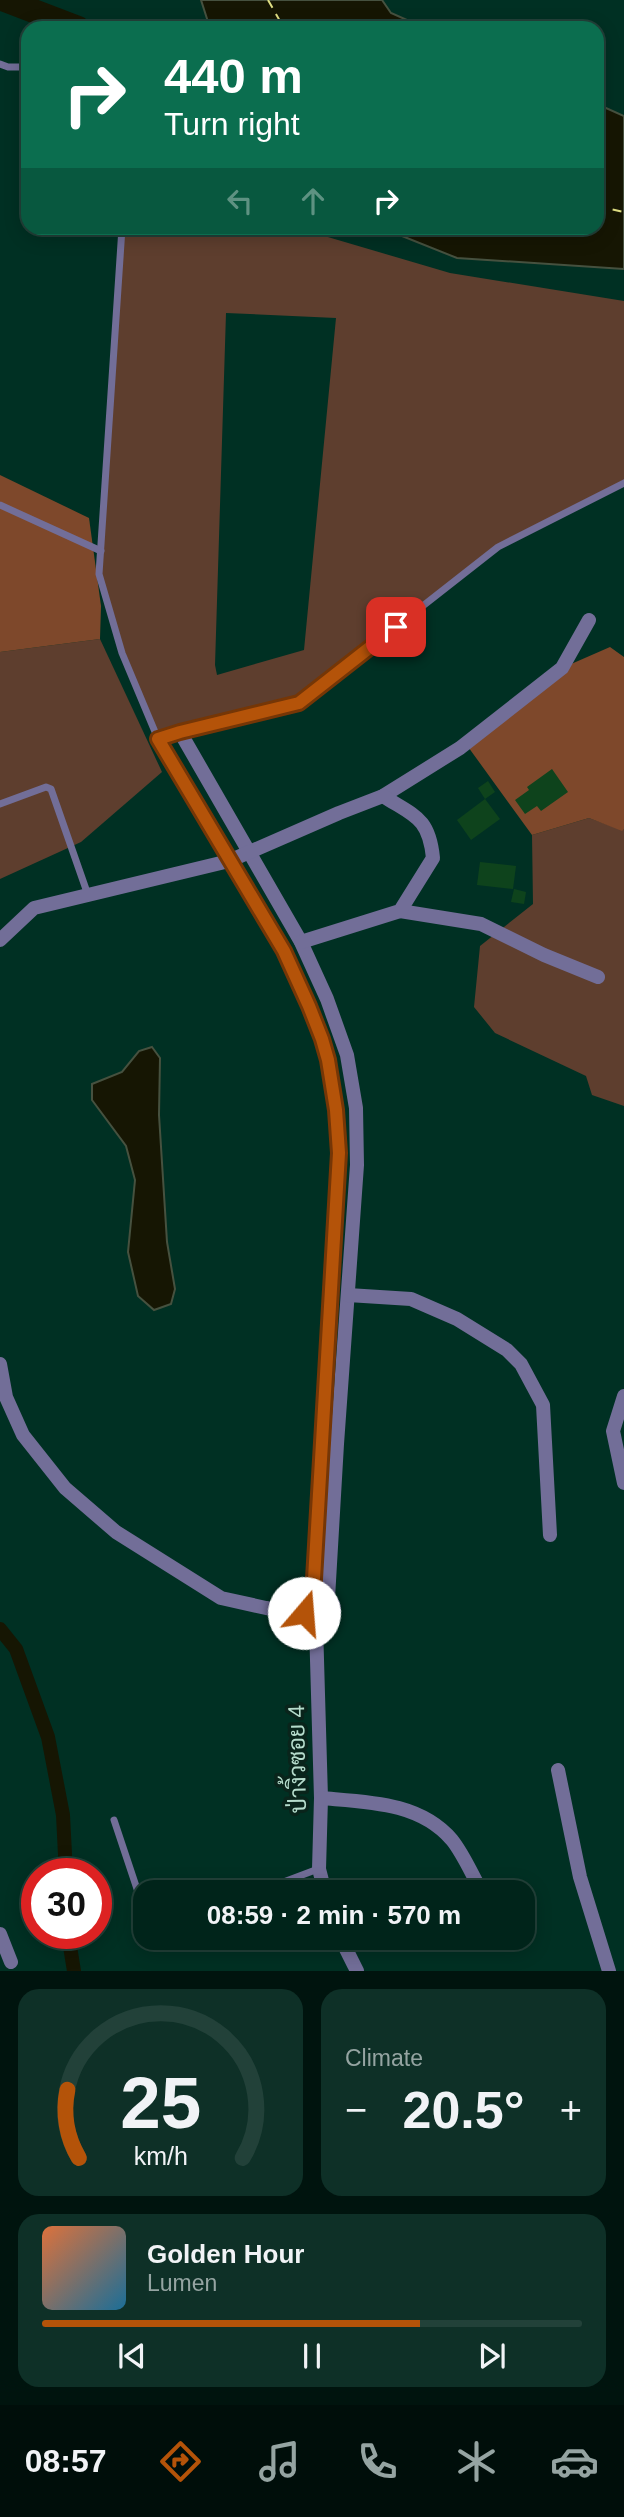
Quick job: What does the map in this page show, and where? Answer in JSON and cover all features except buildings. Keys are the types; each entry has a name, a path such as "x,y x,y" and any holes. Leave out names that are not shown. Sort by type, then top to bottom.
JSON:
{"street":[{"path":"0,940 34,908 229,861 383,796 460,748 562,668 589,621"},
{"path":"180,732 301,942 327,999 347,1055 356,1108 357,1165 348,1295 313,1596"},
{"path":"158,739 284,951 322,1039 328,1060 336,1110 337,1164 329,1443 328,1598"},
{"path":"383,796 422,821 432,845 433,858 400,911"},
{"path":"301,942 400,911 481,924 544,956 598,978"},
{"path":"348,1295 411,1299 457,1319 507,1350 521,1364 543,1405 550,1535"},
{"path":"0,1364 6,1397 23,1435 65,1488 116,1532 220,1598 304,1613"},
{"path":"624,1395 613,1431 624,1483"},
{"path":"313,1596 324,1596 334,1606 333,1617 324,1625 316,1625 307,1620 304,1613 306,1602 313,1596"},
{"name":"ป่างิ้วซอย 4","path":"316,1625 321,1798 319,1869 322,1880"},
{"path":"558,1770 580,1877 608,1971"},
{"path":"321,1798 385,1804 423,1816 451,1840 475,1880"},
{"path":"0,1934 11,1962"},
{"path":"347,1950 358,1971"}],"lane":[{"path":"0,64 21,67"},
{"path":"122,235 99,573 122,653 158,739 299,703 498,547 624,483"},
{"path":"0,505 101,551"},
{"path":"0,804 46,787 51,789 88,896"},
{"path":"284,951 301,942"},
{"path":"328,1060 347,1055"},
{"path":"337,1164 357,1165"},
{"path":"114,1820 134,1880"},
{"path":"289,1880 319,1869"}],"shaded area":[{"path":"201,0 382,0 391,13 409,21 208,21"},
{"path":"604,107 624,116 624,269 457,258 400,235 604,235"},
{"path":"122,235 321,235 450,273 624,301 624,483 498,547 299,703 158,739 122,653 99,574","holes":["226,313 336,318 304,650 217,675 215,665"]},
{"path":"0,475 89,518 101,606 100,639 0,652"},
{"path":"100,639 162,772 81,842 0,879 0,652"},
{"path":"610,647 624,657 624,829 622,831 589,818 532,835 466,744 562,668"},
{"path":"589,818 624,829 624,1106 592,1095 586,1076 495,1033 474,1007 480,946 533,904 532,835"},
{"path":"152,1047 160,1058 159,1115 167,1242 175,1289 171,1304 154,1310 138,1296 128,1252 135,1180 126,1146 92,1100 92,1084 122,1072 139,1051"}],"waterway":[{"path":"5,0 60,21"},
{"path":"0,1629 16,1649 48,1737 63,1815 65,1858"},
{"path":"70,1949 74,1971"}],"ferry route":[{"path":"268,0 280,21"},
{"path":"604,208 624,212"}],"route":[{"path":"304,1613 306,1602 313,1596 339,1153 328,1060 309,1006 284,951 158,739 299,703 396,627"}]}
